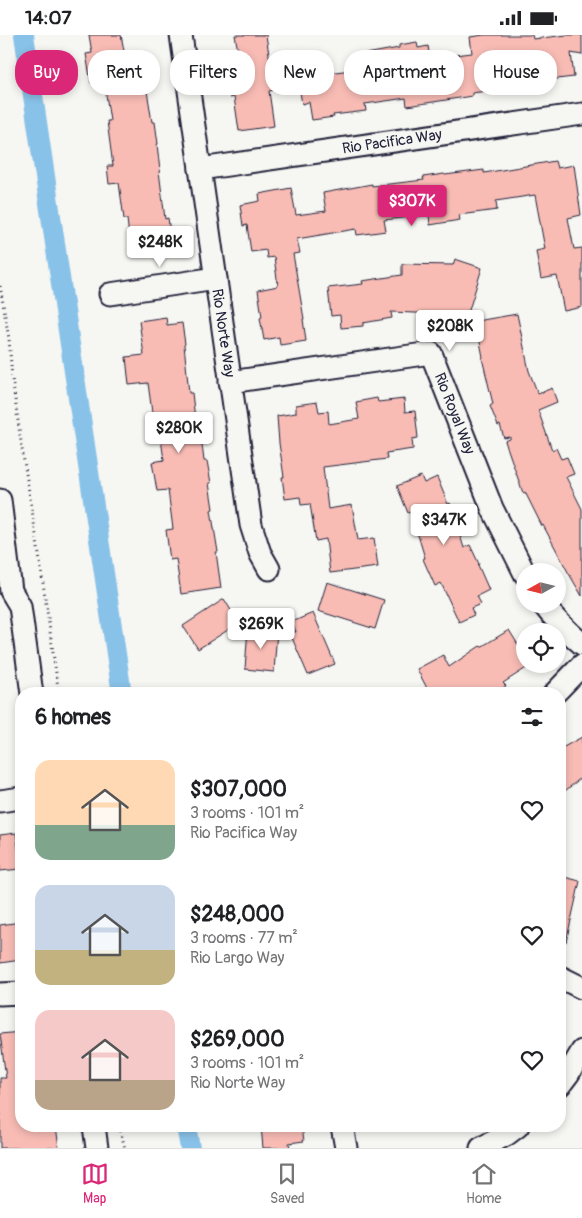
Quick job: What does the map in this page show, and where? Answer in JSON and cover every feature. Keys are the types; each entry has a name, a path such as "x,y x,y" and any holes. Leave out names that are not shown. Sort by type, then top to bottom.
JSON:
{"street":[{"name":"Rio Norte Way","path":"181,35 251,525 260,553 269,569"},
{"name":"Rio Pacifica Way","path":"200,169 582,114"},
{"path":"110,294 216,278"},
{"name":"Rio Royal Way","path":"230,382 431,353 492,507 520,563"},
{"path":"0,500 6,592 20,606 31,687"},
{"path":"551,613 582,644"},
{"path":"561,687 582,665"},
{"path":"0,801 15,799"},
{"path":"566,980 582,987"},
{"path":"0,994 15,993"},
{"path":"566,1078 582,1051"},
{"path":"95,1132 97,1148"},
{"path":"343,1132 346,1148"},
{"path":"481,1148 510,1132"}],"path":[{"path":"0,286 10,339 12,379 20,441 37,541 58,687"},
{"path":"121,1132 125,1148"}],"building":[{"path":"89,35 121,35 124,50 92,50"},
{"path":"235,35 266,35 268,50 265,50 265,95 270,95 274,126 239,131 234,97 230,98 230,95 255,95 255,50 238,50"},
{"path":"484,35 532,35 533,39 582,35 582,55 571,53 574,77 557,79 557,50 474,50 474,93 472,93 472,96 407,106 406,98 365,104 366,111 312,120 309,102 302,104 300,95 334,95 334,72 344,71 344,95 464,95 464,54 472,53 470,37"},
{"path":"417,42 418,48 428,46 429,50 388,50 399,48 399,45"},
{"path":"106,95 148,95 152,122 155,122 165,219 168,218 171,240 156,242 157,251 131,254 127,219 124,219 119,183 109,184 107,166 113,166 107,121 110,121"},
{"path":"555,161 557,168 574,165 581,215 568,218 574,249 582,248 582,307 564,311 557,276 541,279 536,251 545,249 535,195 496,201 497,210 459,215 460,220 430,225 429,215 384,220 386,231 357,235 356,229 297,239 300,253 293,254 306,341 280,345 279,337 264,340 258,290 278,286 274,257 267,258 266,250 251,252 247,225 243,226 240,205 260,201 259,194 291,188 296,215 326,211 323,193 372,184 372,186 424,180 423,177 444,174 484,170 484,173"},
{"path":"455,259 482,268 465,323 517,314 529,371 538,394 552,388 557,402 538,410 552,450 556,448 561,459 567,457 574,474 566,477 582,509 582,596 566,568 566,563 563,563 525,492 523,493 505,441 510,439 510,437 504,438 500,425 498,426 490,406 493,404 478,332 436,319 438,314 391,312 392,318 363,323 363,326 341,328 340,315 331,316 328,288 363,284 362,281 402,275 402,264 453,265"},
{"path":"166,317 167,325 182,323 189,393 192,393 195,419 199,419 204,461 207,461 211,483 209,483 213,509 211,510 218,552 216,552 221,588 181,594 176,559 170,560 166,530 173,529 168,490 157,491 152,462 164,460 158,419 153,420 148,383 129,385 126,357 144,355 139,321"},
{"path":"377,398 378,402 404,399 405,412 415,411 418,438 412,439 413,449 386,453 387,459 323,467 328,509 352,505 358,540 374,538 378,567 330,573 326,539 316,541 310,504 301,505 300,497 285,499 277,416 296,413 296,405 317,402 319,412 328,411 329,424 359,419 356,402"},
{"path":"421,476 424,483 437,477 448,504 450,503 464,548 470,545 489,590 477,596 481,604 471,608 474,615 459,622 441,583 435,586 423,559 425,558 411,512 408,513 397,486"},
{"path":"327,582 384,600 375,629 318,611"},
{"path":"224,599 239,623 198,649 183,626"},
{"path":"313,613 335,664 308,675 289,631 296,632 292,622"},
{"path":"248,628 277,630 274,672 245,669"},
{"path":"509,630 516,641 516,673 519,673 503,683 506,686 426,687 417,669 443,655 449,667 480,646"},
{"path":"582,737 582,777 566,790 566,746"},
{"path":"15,833 15,870 0,871 0,835"},
{"path":"566,878 580,881 566,942"},
{"path":"15,923 15,961 0,963 0,925"},
{"path":"15,1033 15,1132 57,1132 59,1148 0,1148 0,1078 6,1078 0,1034"},
{"path":"262,1132 303,1132 304,1141 289,1143 290,1148 263,1148"}],"waterway":[{"path":"24,35 121,687"},
{"path":"187,1132 190,1148"}]}
